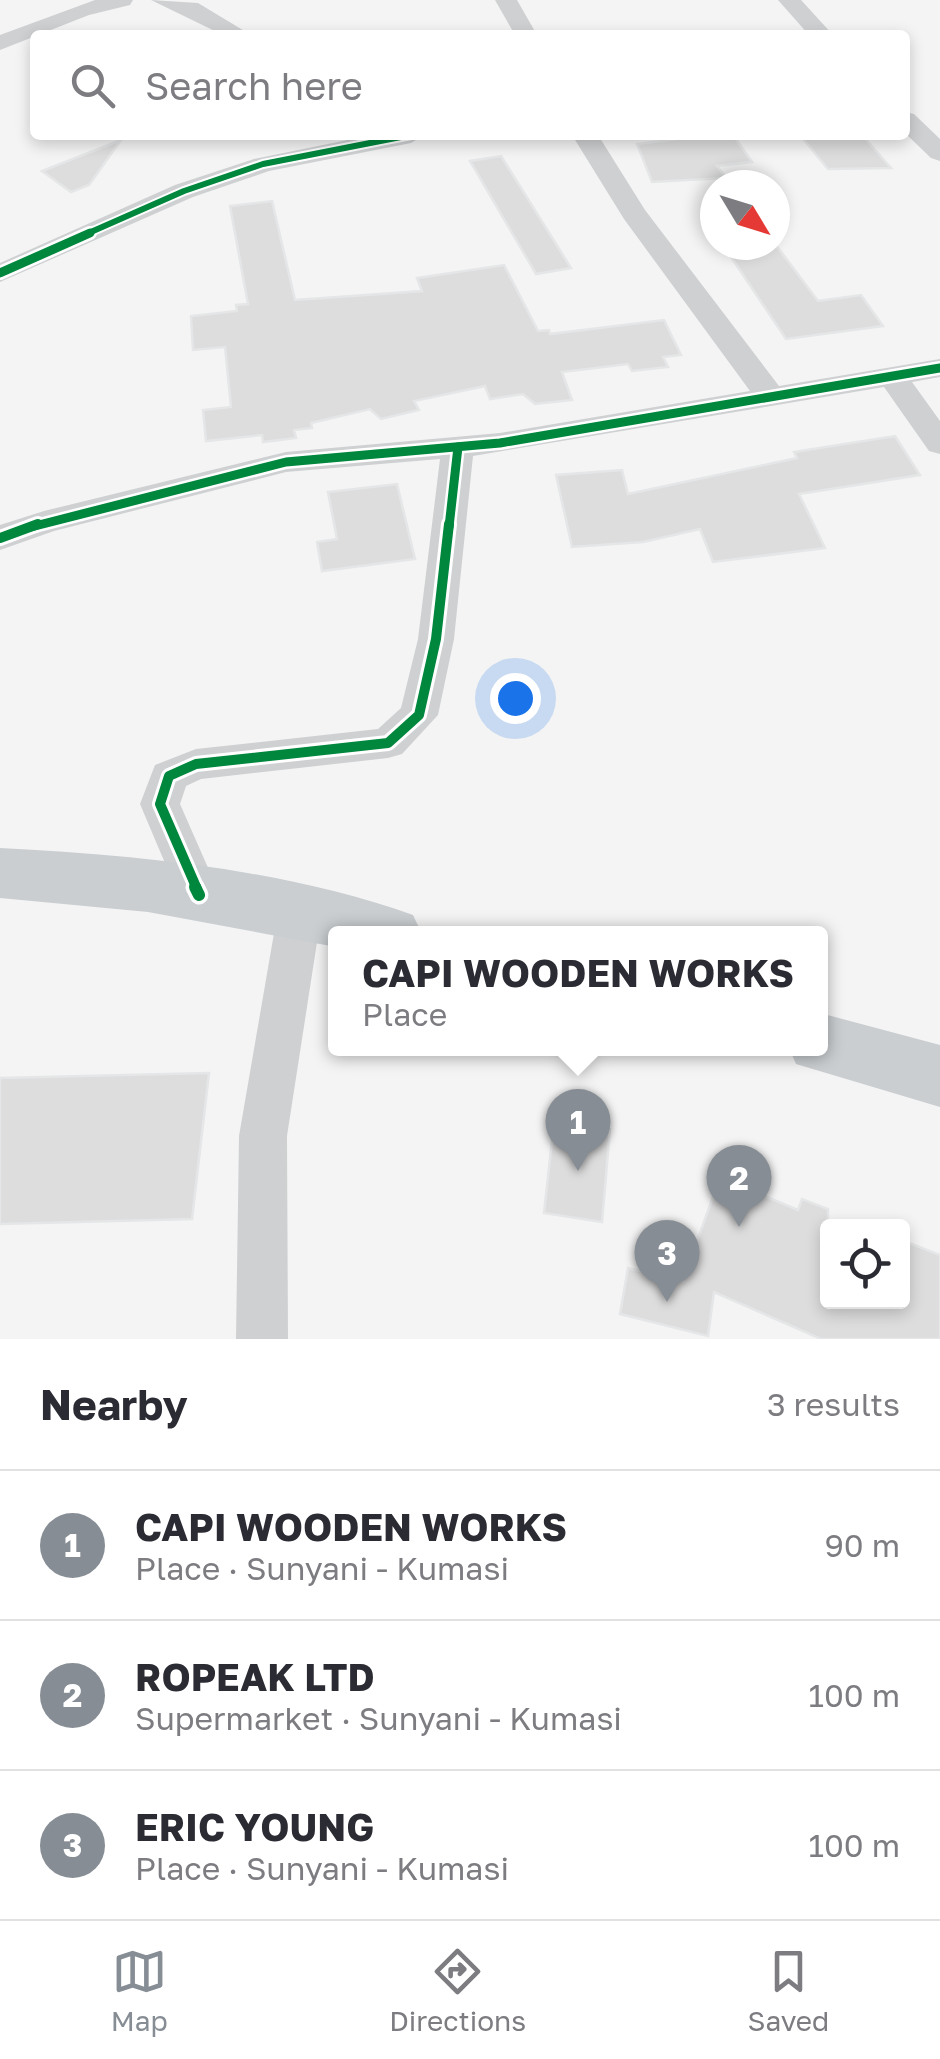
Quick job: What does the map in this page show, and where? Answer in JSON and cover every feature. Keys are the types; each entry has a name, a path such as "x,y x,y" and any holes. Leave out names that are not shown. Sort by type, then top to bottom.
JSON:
{"main road":[{"path":"0,873 60,876 199,895 300,910 360,926"},
{"path":"828,1045 940,1076"}],"street":[{"path":"32,30 82,10 122,0"},
{"path":"162,0 190,8 231,30"},
{"path":"506,0 523,30"},
{"path":"789,0 817,30"},
{"path":"0,43 30,31"},
{"path":"910,123 940,154"},
{"path":"0,273 184,191 262,164 357,140"},
{"path":"588,140 634,214 771,397"},
{"path":"0,538 44,522 286,462 500,443 940,368"},
{"path":"892,376 940,444"},
{"path":"199,895 160,804 169,776 196,764 388,743 419,715 436,639 458,447"},
{"path":"262,1339 263,1136 300,910"}],"building":[{"path":"121,140 89,185 71,192 42,171"},
{"path":"737,140 752,162 717,166 720,170 700,170 700,179 652,182 637,144"},
{"path":"804,140 866,140 891,168 828,169"},
{"path":"501,156 571,268 536,274 470,161"},
{"path":"272,201 295,300 422,291 417,278 504,265 538,331 549,330 550,334 664,320 681,355 663,357 668,367 632,371 628,364 562,372 572,400 535,404 523,394 490,399 485,386 414,401 419,410 381,419 370,409 311,423 312,428 294,430 296,438 263,442 262,435 206,441 203,410 231,407 225,347 193,350 191,316 237,311 236,305 248,304 230,206"},
{"path":"733,260 787,260 818,301 861,295 883,326 786,339"},
{"path":"895,436 920,475 799,494 825,548 713,562 700,529 643,542 572,547 556,475 622,470 628,494 797,458 794,452"},
{"path":"397,484 415,559 322,571 317,542 337,539 328,492"},
{"path":"209,1073 192,1219 0,1224 0,1078"},
{"path":"554,1122 610,1129 602,1222 544,1213"},
{"path":"720,1177 798,1210 802,1199 828,1209 828,1219 820,1219 820,1309 910,1309 910,1243 940,1255 940,1339 821,1339 714,1292 708,1336 620,1314 628,1268 683,1281"}],"cycle path":[{"path":"0,273 184,191 263,164 385,140"},
{"path":"0,538 44,522 286,462 500,443 940,368"},
{"path":"199,895 160,804 169,776 196,764 388,743 419,715 436,639 458,447"}],"place":[{"name":"CAPI WOODEN WORKS","path":"578,1171"},
{"name":"ROPEAK LTD","path":"739,1227"},
{"name":"ERIC YOUNG","path":"667,1302"}]}
